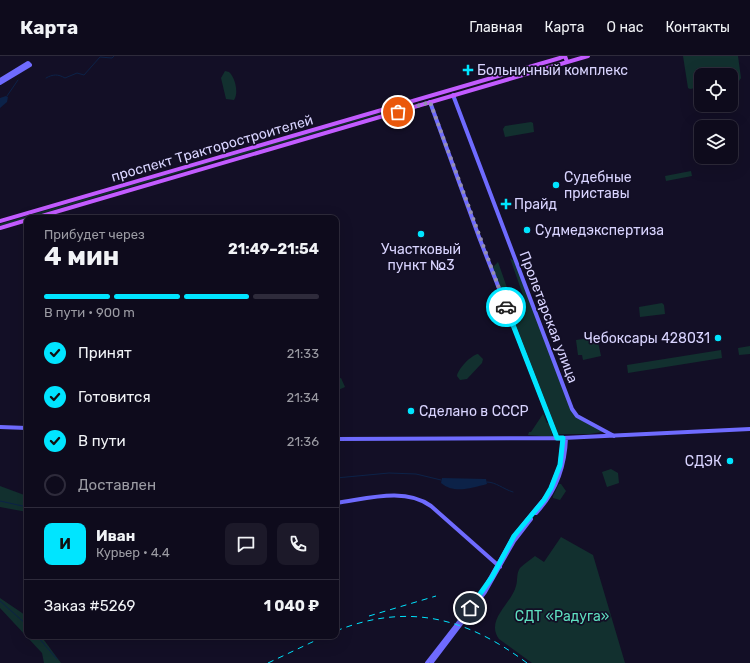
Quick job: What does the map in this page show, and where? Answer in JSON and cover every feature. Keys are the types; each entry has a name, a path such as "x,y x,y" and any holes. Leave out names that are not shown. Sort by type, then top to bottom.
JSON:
{"main road":[{"path":"565,56 567,62"},
{"name":"проспект Тракторостроителей","path":"0,221 565,56"},
{"name":"проспект Тракторостроителей","path":"45,215 588,56"},
{"path":"531,66 532,72"},
{"path":"482,80 484,86"},
{"path":"450,90 453,95"},
{"path":"430,96 430,102"},
{"path":"216,158 218,164"},
{"path":"0,228 24,221"}],"street":[{"path":"0,81 29,64"},
{"name":"Пролетарская улица","path":"453,95 572,409 577,416 614,436"},
{"path":"430,102 479,237 557,438"},
{"path":"0,427 24,428"},
{"path":"339,439 565,438 750,429"},
{"path":"431,663 481,598 514,536 535,513 549,493 560,472 565,438"},
{"path":"339,503 395,496 418,499 431,506 499,566"},
{"path":"427,663 482,591 499,566"}],"green space":[{"path":"683,56 738,56 741,78 739,81 738,68 694,68 694,88 688,88"},
{"path":"225,71 231,74 235,81 236,93 234,100 226,99 221,78"},
{"path":"380,113 224,160 223,158"},
{"path":"531,122 533,123 534,132 505,137 503,129 505,126"},
{"path":"213,161 214,162 37,215 30,215"},
{"path":"691,171 692,176 666,181 665,176"},
{"path":"24,217 24,219 0,226 0,224"},
{"path":"510,258 518,264 575,413 607,431 590,434 556,434 491,269 498,262 512,302 524,298"},
{"path":"662,303 664,305 665,314 640,317 639,307"},
{"path":"597,337 601,356 583,360 582,355 578,355 576,340"},
{"path":"750,346 750,354 739,355 738,348"},
{"path":"721,350 722,358 628,373 627,365"},
{"path":"478,354 483,359 482,363 467,379 460,380 457,376 462,366"},
{"path":"339,378 341,378 345,387 339,390"},
{"path":"543,414 547,423 549,423 553,437 528,435 529,432 531,432"},
{"path":"611,469 618,473 619,483 607,487 602,472"},
{"path":"559,484 561,484 566,491 560,500 553,498"},
{"path":"0,486 24,495 24,511 0,507"},
{"name":"СДТ «Радуга»","path":"561,537 593,555 625,663 532,663 499,639 495,625 497,618 514,592 520,568 535,556 544,562"},
{"path":"0,598 24,614 24,634 0,608"},
{"path":"29,639 43,639 61,663 44,663 42,653"}],"water":[{"path":"6,96 8,97 7,102 0,108 0,98"},
{"path":"442,478 486,479 487,484 457,489 441,483"}],"waterway":[{"path":"46,78 56,75 65,78 77,73 84,75 100,57 112,58 114,56"},
{"path":"7,96 18,80"},
{"path":"339,478 389,473 416,474 441,480"},
{"path":"487,482 493,483 513,492"},
{"path":"0,501 24,506"},
{"path":"0,601 24,622"},
{"path":"40,639 57,659"}],"railway":[{"path":"369,616 436,596"},
{"path":"339,630 362,622 388,617 436,619 459,625 482,635 527,663"},
{"path":"268,663 319,639"}],"way so far":[{"path":"398,112 430,102 506,307"}],"place":[{"name":"Больничный комплекс","path":"468,70"},
{"name":"Судебные приставы","path":"556,185"},
{"name":"Прайд","path":"506,204"},
{"name":"Судмедэкспертиза","path":"527,230"},
{"name":"Участковый пункт №3","path":"421,234"},
{"name":"Чебоксары 428031","path":"718,338"},
{"name":"Сделано в СССР","path":"411,411"},
{"name":"СДЭК","path":"730,461"}],"route":[{"path":"470,608 492,577 509,543 523,523 549,493 555,481 562,458 563,438 557,438 506,307"}]}
